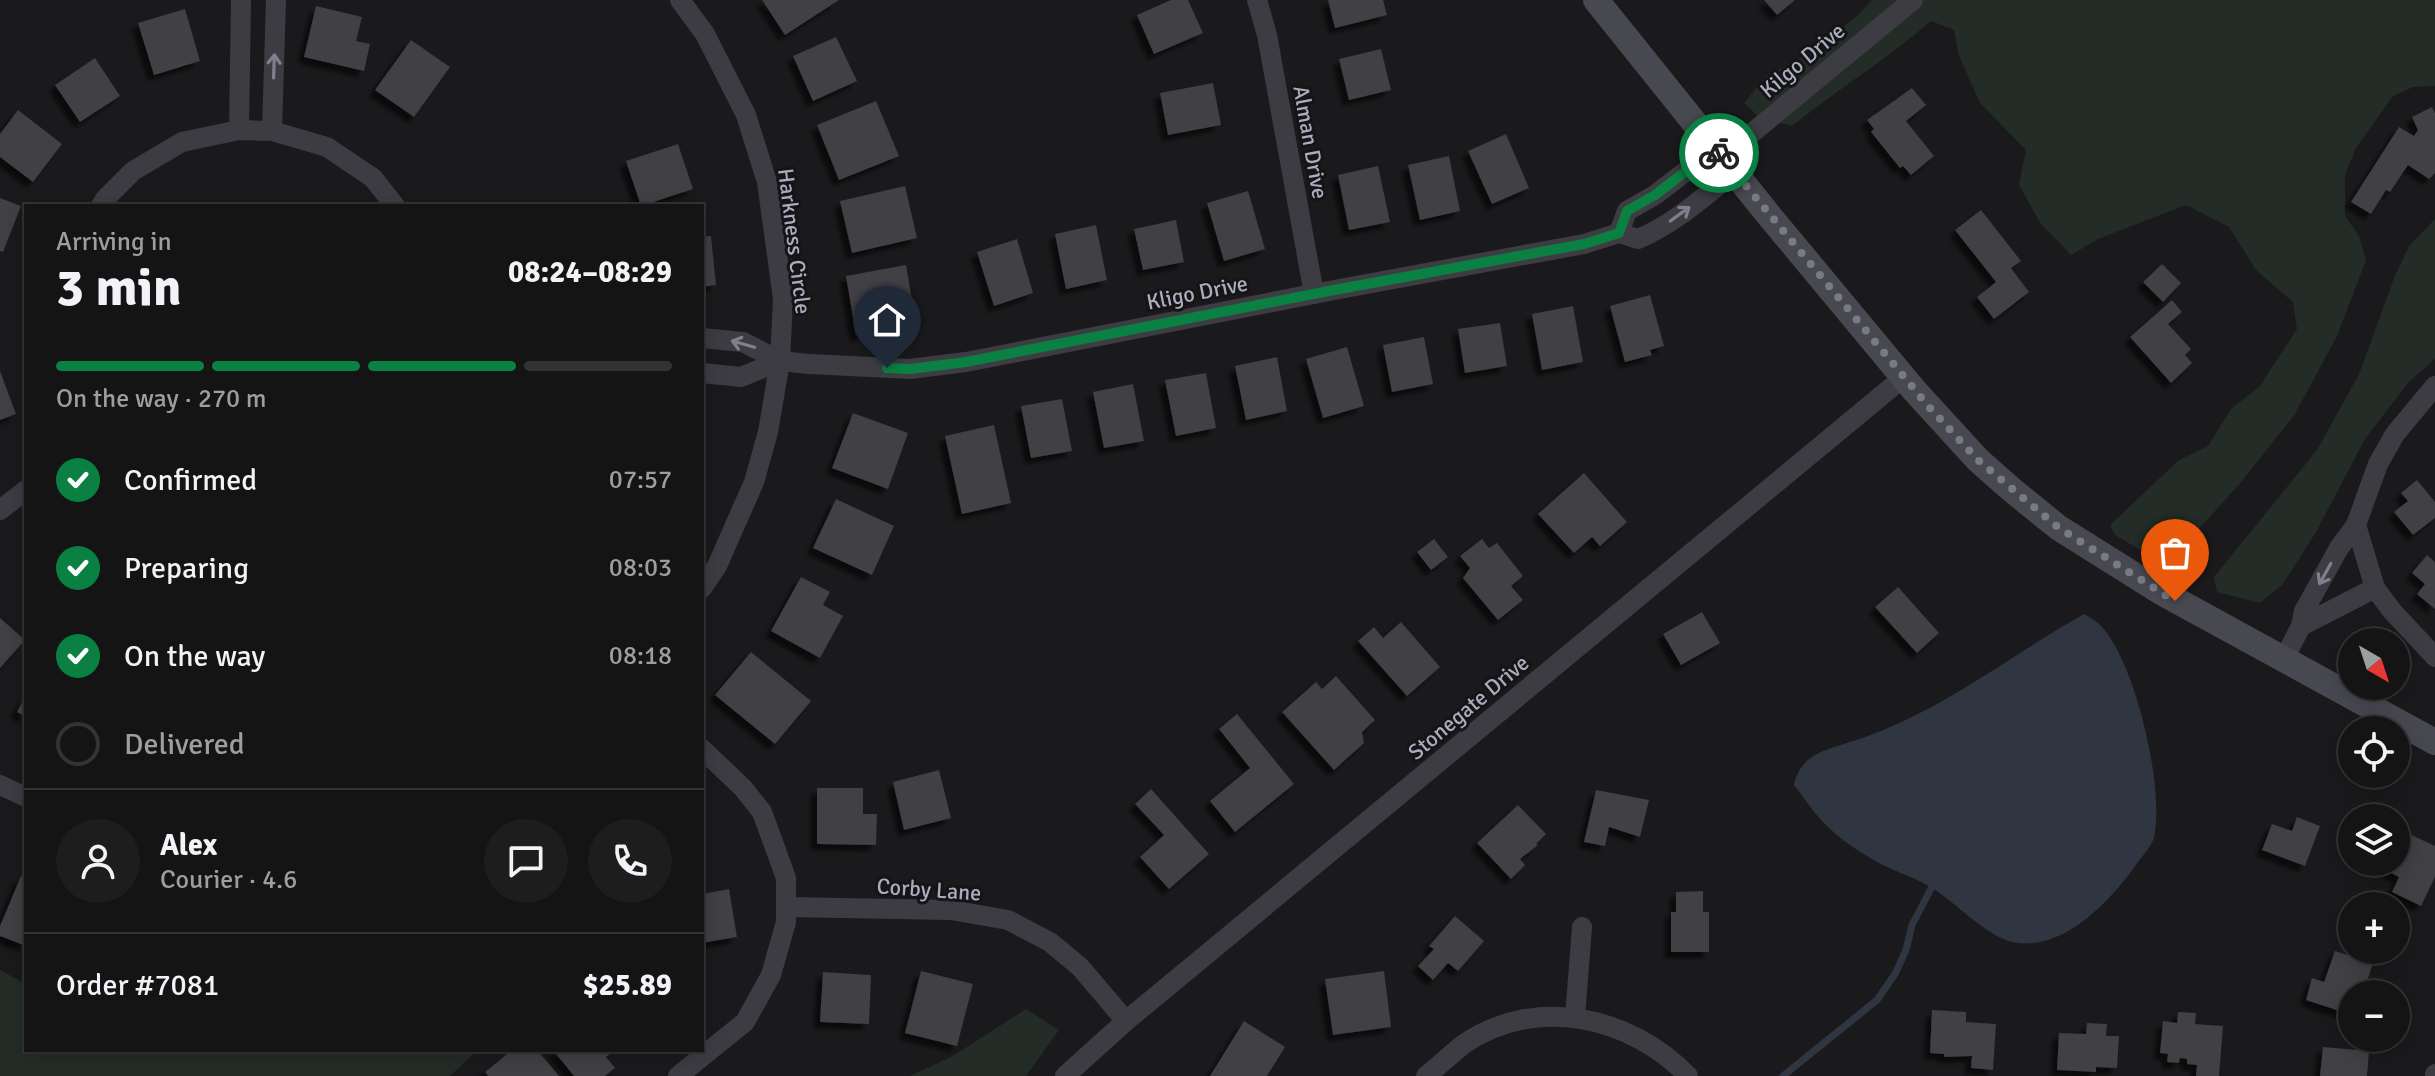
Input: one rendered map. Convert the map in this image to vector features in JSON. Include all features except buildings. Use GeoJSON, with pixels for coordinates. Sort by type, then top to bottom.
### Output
{"type":"FeatureCollection","features":[{"type":"Feature","properties":{"kind":"street"},"geometry":{"type":"LineString","coordinates":[[239,130],[241,0]]}},
{"type":"Feature","properties":{"kind":"street"},"geometry":{"type":"LineString","coordinates":[[272,131],[276,0]]}},
{"type":"Feature","properties":{"kind":"street","name":"Harkness Circle"},"geometry":{"type":"LineString","coordinates":[[680,0],[705,34],[746,115],[767,182],[783,299],[780,361],[768,432],[754,482],[717,566],[704,585]]}},
{"type":"Feature","properties":{"kind":"street","name":"Alman Drive"},"geometry":{"type":"LineString","coordinates":[[1257,0],[1267,35],[1314,294]]}},
{"type":"Feature","properties":{"kind":"street"},"geometry":{"type":"LineString","coordinates":[[1596,0],[1904,377],[1978,460],[2059,528],[2161,592],[2435,742]]}},
{"type":"Feature","properties":{"kind":"street","name":"Kilgo Drive"},"geometry":{"type":"LineString","coordinates":[[1724,159],[1913,0]]}},
{"type":"Feature","properties":{"kind":"street"},"geometry":{"type":"LineString","coordinates":[[102,204],[133,171],[182,142],[239,130],[272,131],[327,147],[373,178],[393,204]]}},
{"type":"Feature","properties":{"kind":"street"},"geometry":{"type":"LineString","coordinates":[[1619,233],[1627,211],[1724,159]]}},
{"type":"Feature","properties":{"kind":"street","name":"Kligo Drive"},"geometry":{"type":"LineString","coordinates":[[704,338],[743,342],[780,361],[910,369],[966,362],[1584,244],[1619,233],[1638,239],[1652,233],[1724,159]]}},
{"type":"Feature","properties":{"kind":"street","name":"Kligo Drive"},"geometry":{"type":"LineString","coordinates":[[704,373],[741,377],[780,361]]}},
{"type":"Feature","properties":{"kind":"street","name":"Stonegate Drive"},"geometry":{"type":"LineString","coordinates":[[1065,1076],[1126,1021],[1904,377]]}},
{"type":"Feature","properties":{"kind":"street"},"geometry":{"type":"LineString","coordinates":[[2284,659],[2301,626],[2304,611],[2339,548],[2356,525],[2378,464],[2395,434],[2435,386]]}},
{"type":"Feature","properties":{"kind":"street"},"geometry":{"type":"LineString","coordinates":[[0,510],[24,492]]}},
{"type":"Feature","properties":{"kind":"street"},"geometry":{"type":"LineString","coordinates":[[2356,525],[2375,588],[2435,657]]}},
{"type":"Feature","properties":{"kind":"street"},"geometry":{"type":"LineString","coordinates":[[2301,626],[2375,588]]}},
{"type":"Feature","properties":{"kind":"street"},"geometry":{"type":"LineString","coordinates":[[678,1076],[745,1022],[771,975],[786,922],[786,878],[762,812],[743,788],[704,751]]}},
{"type":"Feature","properties":{"kind":"street"},"geometry":{"type":"LineString","coordinates":[[0,785],[24,796]]}},
{"type":"Feature","properties":{"kind":"street","name":"Corby Lane"},"geometry":{"type":"LineString","coordinates":[[786,907],[951,910],[1008,920],[1050,942],[1080,967],[1126,1021]]}},
{"type":"Feature","properties":{"kind":"street"},"geometry":{"type":"LineString","coordinates":[[1575,1017],[1582,927]]}},
{"type":"Feature","properties":{"kind":"street"},"geometry":{"type":"LineString","coordinates":[[1426,1076],[1465,1044],[1493,1030],[1523,1020],[1575,1017],[1626,1031],[1676,1063],[1688,1076]]}},
{"type":"Feature","properties":{"kind":"shaded area"},"geometry":{"type":"Polygon","coordinates":[[[1872,0],[2435,0],[2435,86],[2413,87],[2393,96],[2356,148],[2345,175],[2345,216],[2359,236],[2366,260],[2337,336],[2295,414],[2242,481],[2182,548],[2163,564],[2115,535],[2110,525],[2179,460],[2208,446],[2231,409],[2260,386],[2297,329],[2293,302],[2256,270],[2229,227],[2186,205],[2098,239],[2071,255],[2041,224],[2019,185],[2026,150],[1980,103],[1959,56],[1954,30],[1931,21],[1792,126],[1759,117],[1744,103],[1766,76],[1809,54],[1872,0]]]}},
{"type":"Feature","properties":{"kind":"shaded area"},"geometry":{"type":"Polygon","coordinates":[[[2435,219],[2435,359],[2408,383],[2365,439],[2316,532],[2283,584],[2260,603],[2217,592],[2214,577],[2317,450],[2359,374],[2409,246],[2435,219]]]}},
{"type":"Feature","properties":{"kind":"shaded area"},"geometry":{"type":"Polygon","coordinates":[[[0,970],[24,983],[24,1052],[476,1052],[450,1076],[0,1076],[0,970]]]}},
{"type":"Feature","properties":{"kind":"shaded area"},"geometry":{"type":"Polygon","coordinates":[[[1026,1009],[1059,1030],[1026,1076],[910,1076],[953,1056],[1026,1009]]]}},
{"type":"Feature","properties":{"kind":"water"},"geometry":{"type":"Polygon","coordinates":[[[2084,614],[2099,624],[2112,641],[2135,694],[2151,757],[2156,815],[2151,844],[2128,876],[2102,905],[2071,930],[2036,943],[2018,943],[1996,935],[1932,888],[1875,861],[1842,839],[1819,817],[1794,785],[1801,767],[1813,756],[1910,718],[2084,614]]]}},
{"type":"Feature","properties":{"kind":"waterway"},"geometry":{"type":"LineString","coordinates":[[1783,1076],[1877,1000],[1895,974],[1906,950],[1912,925],[1935,881]]}},
{"type":"Feature","properties":{"kind":"way so far"},"geometry":{"type":"LineString","coordinates":[[1719,153],[1929,407],[1978,460],[2059,528],[2175,601]]}},
{"type":"Feature","properties":{"kind":"route"},"geometry":{"type":"LineString","coordinates":[[887,368],[910,369],[966,362],[1584,244],[1619,233],[1627,211],[1655,195],[1716,148],[1719,153]]}}]}
